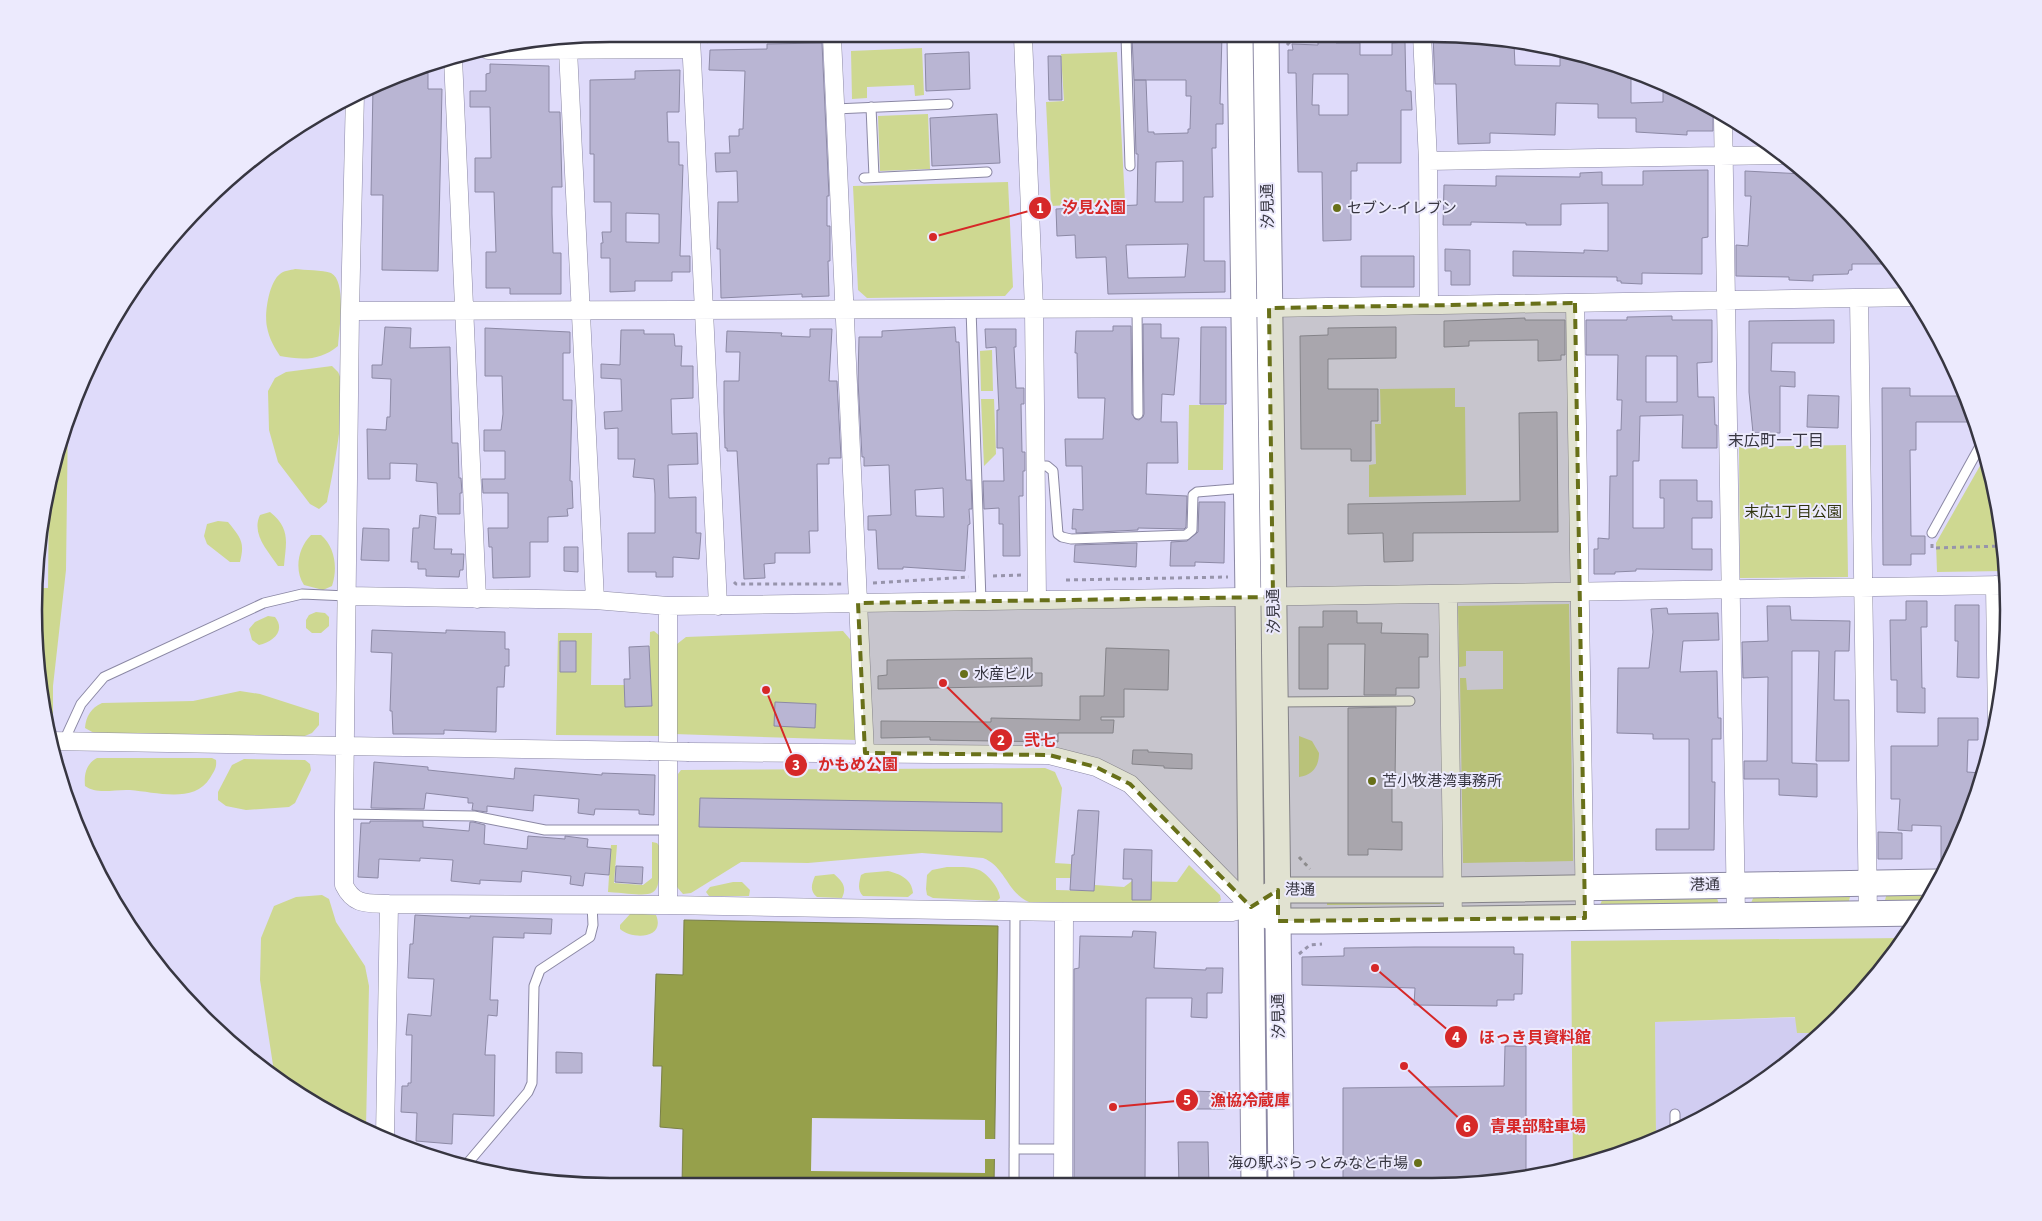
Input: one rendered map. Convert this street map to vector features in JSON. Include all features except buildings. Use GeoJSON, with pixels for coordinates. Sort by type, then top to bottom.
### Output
{"type":"FeatureCollection","features":[{"type":"Feature","properties":{"kind":"street"},"geometry":{"type":"LineString","coordinates":[[832,42],[865,753]]}},
{"type":"Feature","properties":{"kind":"street"},"geometry":{"type":"LineString","coordinates":[[1023,42],[1034,309],[1037,600]]}},
{"type":"Feature","properties":{"kind":"street","name":"汐見通"},"geometry":{"type":"LineString","coordinates":[[1240,42],[1243,308],[1259,487],[1274,597],[1262,702],[1251,908],[1254,1178]]}},
{"type":"Feature","properties":{"kind":"street","name":"汐見通"},"geometry":{"type":"LineString","coordinates":[[1266,42],[1269,308],[1259,487],[1248,597],[1262,702],[1278,890],[1280,1178]]}},
{"type":"Feature","properties":{"kind":"street"},"geometry":{"type":"LineString","coordinates":[[1422,42],[1428,161],[1429,306]]}},
{"type":"Feature","properties":{"kind":"street"},"geometry":{"type":"LineString","coordinates":[[518,50],[568,50],[691,44],[718,606]]}},
{"type":"Feature","properties":{"kind":"street"},"geometry":{"type":"LineString","coordinates":[[568,50],[595,600]]}},
{"type":"Feature","properties":{"kind":"street"},"geometry":{"type":"LineString","coordinates":[[453,65],[477,599]]}},
{"type":"Feature","properties":{"kind":"street"},"geometry":{"type":"LineString","coordinates":[[355,103],[350,311],[344,814],[344,885],[349,895],[359,902],[389,904],[668,905],[1064,912],[1232,912],[1251,908]]}},
{"type":"Feature","properties":{"kind":"street"},"geometry":{"type":"LineString","coordinates":[[1723,124],[1736,916]]}},
{"type":"Feature","properties":{"kind":"street"},"geometry":{"type":"LineString","coordinates":[[1428,161],[1770,155]]}},
{"type":"Feature","properties":{"kind":"street"},"geometry":{"type":"LineString","coordinates":[[350,311],[1269,308],[1905,297]]}},
{"type":"Feature","properties":{"kind":"street"},"geometry":{"type":"LineString","coordinates":[[1859,298],[1868,914]]}},
{"type":"Feature","properties":{"kind":"street"},"geometry":{"type":"LineString","coordinates":[[1575,303],[1585,918]]}},
{"type":"Feature","properties":{"kind":"street"},"geometry":{"type":"LineString","coordinates":[[347,596],[595,600],[668,606],[718,606],[1999,585]]}},
{"type":"Feature","properties":{"kind":"street"},"geometry":{"type":"LineString","coordinates":[[1448,594],[1453,920]]}},
{"type":"Feature","properties":{"kind":"street"},"geometry":{"type":"LineString","coordinates":[[1999,628],[2000,603]]}},
{"type":"Feature","properties":{"kind":"street"},"geometry":{"type":"LineString","coordinates":[[668,606],[668,905]]}},
{"type":"Feature","properties":{"kind":"street"},"geometry":{"type":"LineString","coordinates":[[58,741],[689,752],[1049,755],[1096,767],[1130,784],[1251,908]]}},
{"type":"Feature","properties":{"kind":"street","name":"港通"},"geometry":{"type":"LineString","coordinates":[[1251,908],[1278,890],[1453,890],[1930,882]]}},
{"type":"Feature","properties":{"kind":"street"},"geometry":{"type":"LineString","coordinates":[[385,1132],[389,904]]}},
{"type":"Feature","properties":{"kind":"street","name":"港通"},"geometry":{"type":"LineString","coordinates":[[1251,908],[1278,921],[1911,914]]}},
{"type":"Feature","properties":{"kind":"street"},"geometry":{"type":"LineString","coordinates":[[1063,1178],[1064,912]]}},
{"type":"Feature","properties":{"kind":"lane"},"geometry":{"type":"LineString","coordinates":[[1126,42],[1130,166]]}},
{"type":"Feature","properties":{"kind":"lane"},"geometry":{"type":"LineString","coordinates":[[835,109],[948,104]]}},
{"type":"Feature","properties":{"kind":"lane"},"geometry":{"type":"LineString","coordinates":[[871,107],[874,177]]}},
{"type":"Feature","properties":{"kind":"lane"},"geometry":{"type":"LineString","coordinates":[[864,178],[987,172]]}},
{"type":"Feature","properties":{"kind":"lane"},"geometry":{"type":"LineString","coordinates":[[1137,308],[1138,414]]}},
{"type":"Feature","properties":{"kind":"lane"},"geometry":{"type":"LineString","coordinates":[[971,309],[981,601]]}},
{"type":"Feature","properties":{"kind":"lane"},"geometry":{"type":"LineString","coordinates":[[1932,533],[1976,451]]}},
{"type":"Feature","properties":{"kind":"lane"},"geometry":{"type":"LineString","coordinates":[[1036,466],[1047,466],[1052,471],[1058,534],[1071,539],[1186,535],[1192,530],[1193,495],[1197,492],[1259,487]]}},
{"type":"Feature","properties":{"kind":"lane"},"geometry":{"type":"LineString","coordinates":[[58,740],[81,704],[104,677],[264,603],[302,594],[347,596]]}},
{"type":"Feature","properties":{"kind":"lane"},"geometry":{"type":"LineString","coordinates":[[1262,702],[1410,701]]}},
{"type":"Feature","properties":{"kind":"lane"},"geometry":{"type":"LineString","coordinates":[[344,814],[474,816],[545,830],[668,830]]}},
{"type":"Feature","properties":{"kind":"lane"},"geometry":{"type":"LineString","coordinates":[[470,1161],[528,1092],[532,1083],[534,986],[540,970],[590,937],[593,925],[592,905]]}},
{"type":"Feature","properties":{"kind":"lane"},"geometry":{"type":"LineString","coordinates":[[1014,1178],[1015,911]]}},
{"type":"Feature","properties":{"kind":"lane"},"geometry":{"type":"LineString","coordinates":[[1675,1114],[1675,1124]]}},
{"type":"Feature","properties":{"kind":"lane"},"geometry":{"type":"LineString","coordinates":[[1014,1149],[1063,1149]]}},
{"type":"Feature","properties":{"kind":"path"},"geometry":{"type":"LineString","coordinates":[[1932,533],[1932,548],[1996,546]]}},
{"type":"Feature","properties":{"kind":"path"},"geometry":{"type":"LineString","coordinates":[[1296,961],[1298,955],[1310,945],[1323,944]]}},
{"type":"Feature","properties":{"kind":"highlighted area"},"geometry":{"type":"Polygon","coordinates":[[[1575,303],[1585,918],[1278,921],[1278,890],[1251,907],[1130,784],[1096,767],[1049,755],[865,753],[858,603],[1273,597],[1269,308],[1575,303]]]}},
{"type":"Feature","properties":{"kind":"shaded area"},"geometry":{"type":"Polygon","coordinates":[[[684,920],[998,926],[994,1178],[682,1178],[683,1129],[660,1127],[662,1066],[653,1066],[656,974],[683,975],[684,920]]]}},
{"type":"Feature","properties":{"kind":"shaded area"},"geometry":{"type":"Polygon","coordinates":[[[1829,1016],[1806,1038],[1747,1083],[1683,1120],[1656,1132],[1655,1022],[1829,1016]]]}},
{"type":"Feature","properties":{"kind":"green space"},"geometry":{"type":"Polygon","coordinates":[[[922,48],[924,95],[915,96],[914,85],[867,87],[867,98],[852,99],[851,51],[922,48]]]}},
{"type":"Feature","properties":{"kind":"green space"},"geometry":{"type":"Polygon","coordinates":[[[1117,52],[1125,202],[1051,206],[1046,102],[1064,101],[1061,54],[1117,52]]]}},
{"type":"Feature","properties":{"kind":"green space"},"geometry":{"type":"Polygon","coordinates":[[[928,114],[930,169],[880,171],[878,116],[928,114]]]}},
{"type":"Feature","properties":{"kind":"green space"},"geometry":{"type":"Polygon","coordinates":[[[1008,182],[1013,287],[1005,296],[867,298],[858,290],[853,186],[1008,182]]]}},
{"type":"Feature","properties":{"kind":"green space"},"geometry":{"type":"Polygon","coordinates":[[[295,269],[331,273],[336,278],[339,286],[341,306],[338,346],[318,357],[303,359],[280,356],[268,331],[266,321],[267,307],[273,284],[281,273],[295,269]]]}},
{"type":"Feature","properties":{"kind":"green space"},"geometry":{"type":"Polygon","coordinates":[[[992,350],[993,391],[981,391],[980,351],[992,350]]]}},
{"type":"Feature","properties":{"kind":"green space"},"geometry":{"type":"Polygon","coordinates":[[[332,366],[338,372],[341,382],[341,415],[327,502],[319,509],[310,504],[278,462],[269,430],[268,391],[275,378],[286,372],[332,366]]]}},
{"type":"Feature","properties":{"kind":"green space"},"geometry":{"type":"Polygon","coordinates":[[[1455,388],[1455,407],[1465,407],[1466,495],[1369,497],[1369,465],[1376,464],[1375,424],[1381,424],[1380,389],[1455,388]]]}},
{"type":"Feature","properties":{"kind":"green space"},"geometry":{"type":"Polygon","coordinates":[[[981,399],[994,399],[996,454],[984,466],[981,399]]]}},
{"type":"Feature","properties":{"kind":"green space"},"geometry":{"type":"Polygon","coordinates":[[[1189,405],[1224,405],[1223,470],[1188,470],[1189,405]]]}},
{"type":"Feature","properties":{"kind":"green space"},"geometry":{"type":"Polygon","coordinates":[[[68,445],[66,570],[53,686],[52,717],[47,685],[42,610],[43,588],[48,588],[49,526],[53,500],[68,445]]]}},
{"type":"Feature","properties":{"kind":"green space","name":"末広1丁目公園"},"geometry":{"type":"Polygon","coordinates":[[[1846,445],[1848,577],[1740,578],[1739,447],[1846,445]]]}},
{"type":"Feature","properties":{"kind":"green space"},"geometry":{"type":"Polygon","coordinates":[[[1980,465],[1995,536],[1998,571],[1937,572],[1936,543],[1980,465]]]}},
{"type":"Feature","properties":{"kind":"green space"},"geometry":{"type":"Polygon","coordinates":[[[270,512],[281,524],[286,536],[284,566],[278,566],[259,536],[258,522],[260,515],[270,512]]]}},
{"type":"Feature","properties":{"kind":"green space"},"geometry":{"type":"Polygon","coordinates":[[[218,521],[228,522],[239,536],[242,545],[240,562],[230,562],[207,544],[204,536],[207,524],[218,521]]]}},
{"type":"Feature","properties":{"kind":"green space"},"geometry":{"type":"Polygon","coordinates":[[[311,535],[321,535],[326,540],[334,558],[335,572],[332,586],[323,590],[304,585],[299,573],[300,553],[311,535]]]}},
{"type":"Feature","properties":{"kind":"green space"},"geometry":{"type":"Polygon","coordinates":[[[1569,604],[1573,861],[1463,863],[1460,678],[1466,678],[1467,690],[1503,689],[1503,651],[1466,651],[1466,666],[1459,667],[1458,606],[1569,604]]]}},
{"type":"Feature","properties":{"kind":"green space"},"geometry":{"type":"Polygon","coordinates":[[[316,612],[325,613],[329,617],[329,626],[321,633],[312,633],[306,628],[306,620],[309,615],[316,612]]]}},
{"type":"Feature","properties":{"kind":"green space"},"geometry":{"type":"Polygon","coordinates":[[[268,616],[275,617],[278,622],[278,631],[273,639],[259,645],[252,640],[249,629],[255,622],[268,616]]]}},
{"type":"Feature","properties":{"kind":"green space"},"geometry":{"type":"Polygon","coordinates":[[[654,631],[660,636],[660,736],[556,735],[558,633],[592,633],[591,685],[649,685],[650,632],[654,631]]]}},
{"type":"Feature","properties":{"kind":"green space"},"geometry":{"type":"Polygon","coordinates":[[[843,631],[855,645],[856,740],[674,734],[677,644],[686,637],[843,631]]]}},
{"type":"Feature","properties":{"kind":"green space"},"geometry":{"type":"Polygon","coordinates":[[[240,691],[260,694],[319,713],[319,725],[312,733],[300,738],[94,733],[85,728],[90,713],[102,703],[193,701],[240,691]]]}},
{"type":"Feature","properties":{"kind":"green space"},"geometry":{"type":"Polygon","coordinates":[[[1259,720],[1266,720],[1267,838],[1261,838],[1259,720]]]}},
{"type":"Feature","properties":{"kind":"green space"},"geometry":{"type":"Polygon","coordinates":[[[1299,736],[1312,741],[1319,753],[1318,762],[1314,769],[1308,774],[1299,777],[1299,736]]]}},
{"type":"Feature","properties":{"kind":"green space"},"geometry":{"type":"Polygon","coordinates":[[[97,758],[212,758],[216,760],[216,767],[203,786],[185,794],[163,794],[130,790],[101,791],[85,786],[85,773],[88,766],[97,758]]]}},
{"type":"Feature","properties":{"kind":"green space"},"geometry":{"type":"Polygon","coordinates":[[[244,759],[305,760],[310,764],[311,770],[295,803],[289,807],[246,810],[226,806],[218,800],[218,792],[232,765],[244,759]]]}},
{"type":"Feature","properties":{"kind":"green space"},"geometry":{"type":"Polygon","coordinates":[[[1045,768],[1055,772],[1062,788],[1055,863],[1071,864],[1071,878],[1056,878],[1056,890],[1094,891],[1095,885],[1124,887],[1132,881],[1177,882],[1189,865],[1220,895],[1221,900],[1216,904],[1029,902],[1016,893],[997,867],[983,858],[922,853],[808,863],[741,862],[691,893],[683,894],[677,887],[678,774],[681,770],[1045,768]]]}},
{"type":"Feature","properties":{"kind":"green space"},"geometry":{"type":"Polygon","coordinates":[[[652,842],[657,843],[660,847],[659,878],[654,892],[639,894],[608,892],[611,845],[617,845],[614,883],[643,885],[652,878],[652,842]]]}},
{"type":"Feature","properties":{"kind":"green space"},"geometry":{"type":"Polygon","coordinates":[[[947,867],[979,870],[990,878],[996,886],[1000,898],[997,901],[933,898],[927,895],[927,875],[932,870],[947,867]]]}},
{"type":"Feature","properties":{"kind":"green space"},"geometry":{"type":"Polygon","coordinates":[[[888,871],[908,881],[913,893],[908,897],[863,896],[861,894],[859,884],[861,875],[888,871]]]}},
{"type":"Feature","properties":{"kind":"green space"},"geometry":{"type":"Polygon","coordinates":[[[834,874],[843,885],[842,898],[817,897],[814,895],[812,884],[815,876],[834,874]]]}},
{"type":"Feature","properties":{"kind":"green space"},"geometry":{"type":"Polygon","coordinates":[[[742,882],[750,890],[749,896],[709,896],[706,892],[710,887],[742,882]]]}},
{"type":"Feature","properties":{"kind":"green space"},"geometry":{"type":"Polygon","coordinates":[[[1924,892],[1917,904],[1887,903],[1885,900],[1887,893],[1924,892]]]}},
{"type":"Feature","properties":{"kind":"green space"},"geometry":{"type":"Polygon","coordinates":[[[1847,894],[1850,897],[1848,904],[1754,906],[1751,903],[1754,896],[1847,894]]]}},
{"type":"Feature","properties":{"kind":"green space"},"geometry":{"type":"Polygon","coordinates":[[[322,895],[329,899],[336,922],[365,966],[369,986],[366,1123],[326,1102],[273,1067],[260,980],[261,938],[274,906],[296,897],[322,895]]]}},
{"type":"Feature","properties":{"kind":"green space"},"geometry":{"type":"Polygon","coordinates":[[[1603,898],[1717,898],[1719,905],[1600,905],[1603,898]]]}},
{"type":"Feature","properties":{"kind":"green space"},"geometry":{"type":"Polygon","coordinates":[[[1440,899],[1440,904],[1327,905],[1327,900],[1440,899]]]}},
{"type":"Feature","properties":{"kind":"green space"},"geometry":{"type":"Polygon","coordinates":[[[631,913],[656,915],[658,923],[656,929],[652,933],[639,936],[625,933],[620,929],[620,925],[631,913]]]}},
{"type":"Feature","properties":{"kind":"green space"},"geometry":{"type":"Polygon","coordinates":[[[1895,938],[1859,985],[1811,1033],[1797,1033],[1795,1017],[1655,1022],[1656,1132],[1614,1148],[1573,1160],[1571,941],[1895,938]]]}},
{"type":"Feature","properties":{"kind":"green space"},"geometry":{"type":"Polygon","coordinates":[[[1262,974],[1269,974],[1271,1178],[1264,1178],[1262,974]]]}},
{"type":"Feature","properties":{"kind":"pier"},"geometry":{"type":"Polygon","coordinates":[[[812,1118],[985,1120],[985,1139],[997,1139],[997,1159],[985,1159],[985,1173],[811,1171],[812,1118]]]}},
{"type":"Feature","properties":{"kind":"place","name":"セブン-イレブン"},"geometry":{"type":"Point","coordinates":[1337,208]}},
{"type":"Feature","properties":{"kind":"place","name":"汐見公園"},"geometry":{"type":"Point","coordinates":[933,237]}},
{"type":"Feature","properties":{"kind":"place","name":"水産ビル"},"geometry":{"type":"Point","coordinates":[964,674]}},
{"type":"Feature","properties":{"kind":"place","name":"弐七"},"geometry":{"type":"Point","coordinates":[943,683]}},
{"type":"Feature","properties":{"kind":"place","name":"かもめ公園"},"geometry":{"type":"Point","coordinates":[766,690]}},
{"type":"Feature","properties":{"kind":"place","name":"苫小牧港湾事務所"},"geometry":{"type":"Point","coordinates":[1372,781]}},
{"type":"Feature","properties":{"kind":"place","name":"ほっき貝資料館"},"geometry":{"type":"Point","coordinates":[1375,968]}},
{"type":"Feature","properties":{"kind":"place","name":"青果部駐車場"},"geometry":{"type":"Point","coordinates":[1404,1066]}},
{"type":"Feature","properties":{"kind":"place","name":"漁協冷蔵庫"},"geometry":{"type":"Point","coordinates":[1113,1107]}},
{"type":"Feature","properties":{"kind":"place","name":"海の駅ぷらっとみなと市場"},"geometry":{"type":"Point","coordinates":[1418,1163]}},
{"type":"Feature","properties":{"kind":"district","name":"末広町一丁目"},"geometry":{"type":"Point","coordinates":[1776,441]}}]}
